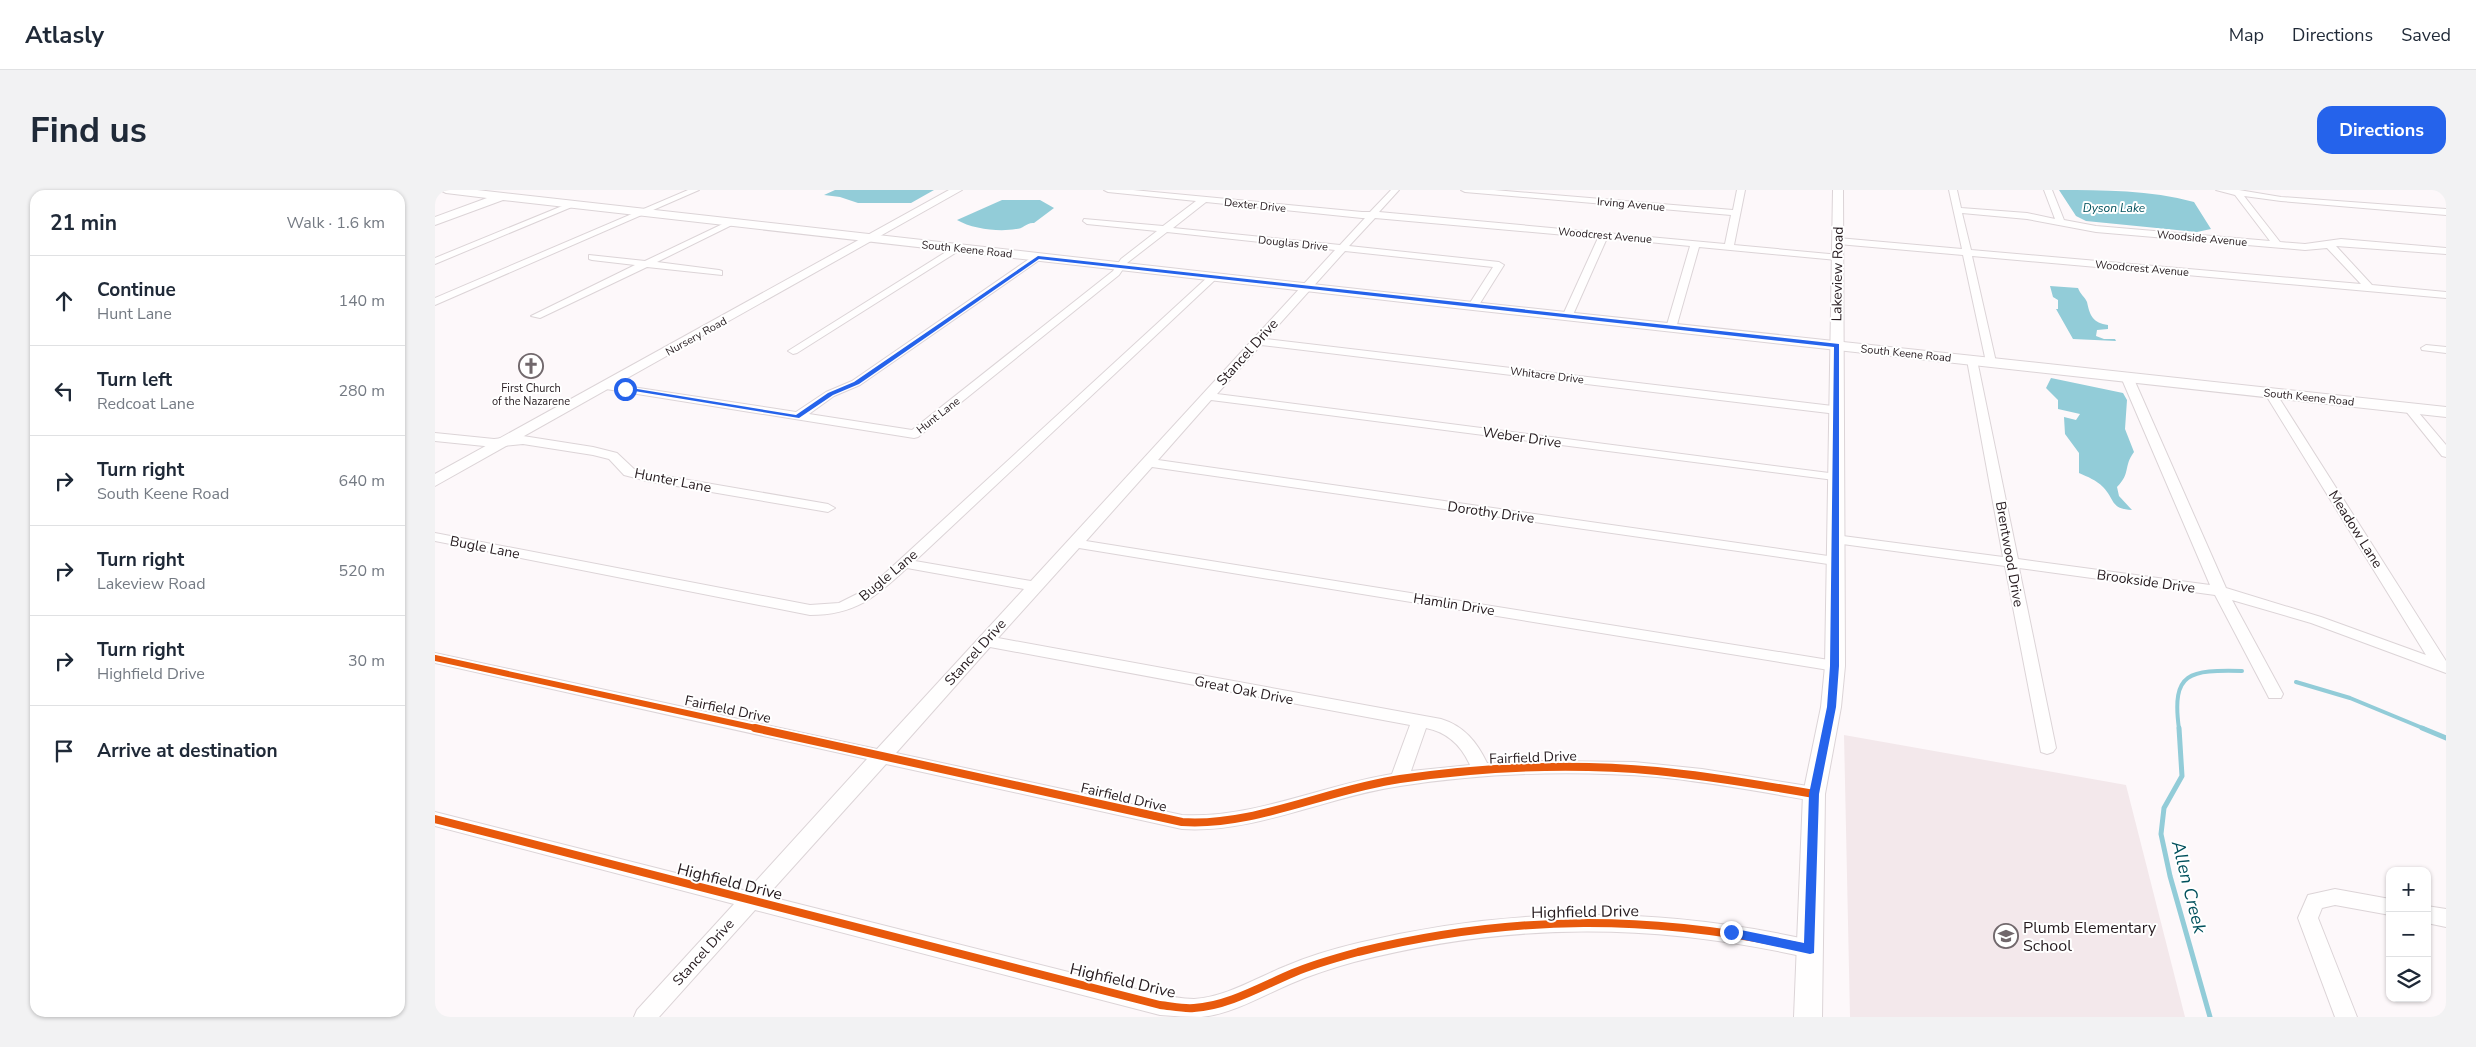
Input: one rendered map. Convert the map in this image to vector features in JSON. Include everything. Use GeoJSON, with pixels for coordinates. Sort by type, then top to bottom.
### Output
{"type":"FeatureCollection","features":[{"type":"Feature","properties":{"kind":"main road","name":"South Keene Road"},"geometry":{"type":"LineString","coordinates":[[446,190],[1306,288],[2446,412]]}},
{"type":"Feature","properties":{"kind":"main road"},"geometry":{"type":"LineString","coordinates":[[435,221],[518,190]]}},
{"type":"Feature","properties":{"kind":"street"},"geometry":{"type":"LineString","coordinates":[[435,302],[695,190]]}},
{"type":"Feature","properties":{"kind":"street","name":"Nursery Road"},"geometry":{"type":"LineString","coordinates":[[435,481],[957,190]]}},
{"type":"Feature","properties":{"kind":"street","name":"Dexter Drive"},"geometry":{"type":"LineString","coordinates":[[1108,190],[1372,215]]}},
{"type":"Feature","properties":{"kind":"street","name":"Stancel Drive"},"geometry":{"type":"LineString","coordinates":[[645,1017],[749,900],[1395,190]]}},
{"type":"Feature","properties":{"kind":"street","name":"Irving Avenue"},"geometry":{"type":"LineString","coordinates":[[1465,190],[1736,214]]}},
{"type":"Feature","properties":{"kind":"street"},"geometry":{"type":"LineString","coordinates":[[1729,247],[1741,190]]}},
{"type":"Feature","properties":{"kind":"street","name":"Lakeview Road"},"geometry":{"type":"LineString","coordinates":[[1808,1017],[1814,794],[1831,707],[1835,666],[1838,190]]}},
{"type":"Feature","properties":{"kind":"street"},"geometry":{"type":"LineString","coordinates":[[1953,190],[1991,362]]}},
{"type":"Feature","properties":{"kind":"street"},"geometry":{"type":"LineString","coordinates":[[2048,190],[2061,223]]}},
{"type":"Feature","properties":{"kind":"street"},"geometry":{"type":"LineString","coordinates":[[2220,190],[2281,199],[2446,212]]}},
{"type":"Feature","properties":{"kind":"street"},"geometry":{"type":"LineString","coordinates":[[2236,192],[2278,245]]}},
{"type":"Feature","properties":{"kind":"street","name":"Hunt Lane"},"geometry":{"type":"LineString","coordinates":[[606,386],[914,434],[1116,273],[1124,261],[1203,200]]}},
{"type":"Feature","properties":{"kind":"street"},"geometry":{"type":"LineString","coordinates":[[435,261],[575,204]]}},
{"type":"Feature","properties":{"kind":"street","name":"Woodside Avenue"},"geometry":{"type":"LineString","coordinates":[[1957,210],[2027,216],[2096,230],[2278,245],[2316,247],[2341,242],[2446,251]]}},
{"type":"Feature","properties":{"kind":"street","name":"Woodcrest Avenue"},"geometry":{"type":"LineString","coordinates":[[1372,215],[1837,257]]}},
{"type":"Feature","properties":{"kind":"street","name":"Douglas Drive"},"geometry":{"type":"LineString","coordinates":[[1087,221],[1499,264],[1473,306]]}},
{"type":"Feature","properties":{"kind":"street"},"geometry":{"type":"LineString","coordinates":[[536,316],[734,222]]}},
{"type":"Feature","properties":{"kind":"street"},"geometry":{"type":"LineString","coordinates":[[1567,316],[1604,235]]}},
{"type":"Feature","properties":{"kind":"street","name":"Woodcrest Avenue"},"geometry":{"type":"LineString","coordinates":[[1838,241],[2446,295]]}},
{"type":"Feature","properties":{"kind":"street"},"geometry":{"type":"LineString","coordinates":[[1671,328],[1695,244]]}},
{"type":"Feature","properties":{"kind":"street"},"geometry":{"type":"LineString","coordinates":[[2329,244],[2369,288]]}},
{"type":"Feature","properties":{"kind":"street"},"geometry":{"type":"LineString","coordinates":[[793,350],[957,248]]}},
{"type":"Feature","properties":{"kind":"street"},"geometry":{"type":"LineString","coordinates":[[592,257],[719,273]]}},
{"type":"Feature","properties":{"kind":"street"},"geometry":{"type":"LineString","coordinates":[[797,417],[830,394],[856,383],[1038,258]]}},
{"type":"Feature","properties":{"kind":"street","name":"Bugle Lane"},"geometry":{"type":"LineString","coordinates":[[435,537],[810,610],[827,610],[860,601],[904,563],[1213,277]]}},
{"type":"Feature","properties":{"kind":"street","name":"Whitacre Drive"},"geometry":{"type":"LineString","coordinates":[[1258,341],[1837,410]]}},
{"type":"Feature","properties":{"kind":"street"},"geometry":{"type":"LineString","coordinates":[[2426,348],[2446,350]]}},
{"type":"Feature","properties":{"kind":"street","name":"Brentwood Drive"},"geometry":{"type":"LineString","coordinates":[[1972,360],[2047,748]]}},
{"type":"Feature","properties":{"kind":"street"},"geometry":{"type":"LineString","coordinates":[[2127,377],[2220,591],[2275,694]]}},
{"type":"Feature","properties":{"kind":"street","name":"Meadow Lane"},"geometry":{"type":"LineString","coordinates":[[2270,392],[2444,667]]}},
{"type":"Feature","properties":{"kind":"street","name":"Weber Drive"},"geometry":{"type":"LineString","coordinates":[[1208,396],[1837,478]]}},
{"type":"Feature","properties":{"kind":"street"},"geometry":{"type":"LineString","coordinates":[[2409,408],[2446,453]]}},
{"type":"Feature","properties":{"kind":"street","name":"Hunter Lane"},"geometry":{"type":"LineString","coordinates":[[435,437],[494,443],[523,440],[613,456],[629,472],[647,477],[828,508]]}},
{"type":"Feature","properties":{"kind":"street","name":"Dorothy Drive"},"geometry":{"type":"LineString","coordinates":[[1147,462],[1835,561]]}},
{"type":"Feature","properties":{"kind":"street","name":"Brookside Drive"},"geometry":{"type":"LineString","coordinates":[[1835,539],[2220,591],[2316,620],[2444,667]]}},
{"type":"Feature","properties":{"kind":"street","name":"Hamlin Drive"},"geometry":{"type":"LineString","coordinates":[[1074,542],[1835,666]]}},
{"type":"Feature","properties":{"kind":"street"},"geometry":{"type":"LineString","coordinates":[[904,563],[1035,586]]}},
{"type":"Feature","properties":{"kind":"street","name":"Great Oak Drive"},"geometry":{"type":"LineString","coordinates":[[985,642],[1419,723],[1441,725],[1461,735],[1471,748],[1481,771]]}},
{"type":"Feature","properties":{"kind":"street","name":"Fairfield Drive"},"geometry":{"type":"LineString","coordinates":[[435,658],[1182,822],[1206,825],[1329,794],[1399,779],[1481,771],[1553,767],[1635,769],[1726,779],[1814,794]]}},
{"type":"Feature","properties":{"kind":"street"},"geometry":{"type":"LineString","coordinates":[[1399,779],[1419,723]]}},
{"type":"Feature","properties":{"kind":"street","name":"Highfield Drive"},"geometry":{"type":"LineString","coordinates":[[435,819],[1160,1005],[1196,1008],[1227,1000],[1307,967],[1385,945],[1456,932],[1531,924],[1613,922],[1681,926],[1731,932],[1810,949]]}},
{"type":"Feature","properties":{"kind":"street"},"geometry":{"type":"LineString","coordinates":[[2346,1017],[2308,918],[2315,901],[2335,897],[2386,906]]}},
{"type":"Feature","properties":{"kind":"street"},"geometry":{"type":"LineString","coordinates":[[2431,915],[2446,918]]}},
{"type":"Feature","properties":{"kind":"shaded area","name":"Plumb Elementary School"},"geometry":{"type":"Polygon","coordinates":[[[1844,735],[2126,785],[2185,1017],[1850,1017],[1844,735]]]}},
{"type":"Feature","properties":{"kind":"water"},"geometry":{"type":"Polygon","coordinates":[[[835,190],[934,190],[911,203],[858,203],[840,197],[824,195],[835,190]]]}},
{"type":"Feature","properties":{"kind":"water","name":"Dyson Lake"},"geometry":{"type":"Polygon","coordinates":[[[2059,190],[2144,193],[2194,202],[2211,229],[2197,232],[2086,221],[2076,216],[2059,190]]]}},
{"type":"Feature","properties":{"kind":"water"},"geometry":{"type":"Polygon","coordinates":[[[1002,200],[1040,200],[1054,208],[1034,223],[1018,229],[986,229],[970,226],[957,220],[1002,200]]]}},
{"type":"Feature","properties":{"kind":"water"},"geometry":{"type":"Polygon","coordinates":[[[2050,286],[2078,288],[2086,300],[2093,318],[2099,323],[2108,325],[2108,329],[2097,330],[2096,336],[2104,339],[2115,339],[2116,341],[2073,339],[2056,309],[2058,309],[2058,300],[2053,297],[2050,286]]]}},
{"type":"Feature","properties":{"kind":"water"},"geometry":{"type":"Polygon","coordinates":[[[2051,378],[2123,393],[2127,400],[2125,429],[2134,452],[2126,474],[2117,487],[2119,496],[2132,510],[2120,508],[2100,485],[2079,473],[2079,453],[2065,434],[2064,417],[2076,420],[2080,414],[2058,409],[2058,400],[2046,388],[2051,378]]]}},
{"type":"Feature","properties":{"kind":"waterway","name":"Allen Creek"},"geometry":{"type":"LineString","coordinates":[[2179,729],[2178,695],[2182,685],[2188,678],[2209,671],[2242,671]]}},
{"type":"Feature","properties":{"kind":"waterway","name":"Allen Creek"},"geometry":{"type":"LineString","coordinates":[[2296,682],[2350,698],[2425,729]]}},
{"type":"Feature","properties":{"kind":"waterway","name":"Allen Creek"},"geometry":{"type":"LineString","coordinates":[[2179,728],[2182,776],[2164,808],[2161,834],[2170,876],[2210,1017]]}},
{"type":"Feature","properties":{"kind":"waterway","name":"Allen Creek"},"geometry":{"type":"LineString","coordinates":[[2422,728],[2446,738]]}},
{"type":"Feature","properties":{"kind":"cycle path"},"geometry":{"type":"LineString","coordinates":[[435,658],[1182,822],[1208,823],[1232,819],[1370,784],[1400,779],[1458,772],[1517,768],[1605,768],[1680,773],[1814,794]]}},
{"type":"Feature","properties":{"kind":"cycle path"},"geometry":{"type":"LineString","coordinates":[[435,819],[1160,1005],[1184,1008],[1198,1008],[1226,1001],[1307,967],[1355,953],[1425,937],[1512,925],[1555,922],[1599,922],[1685,927],[1738,934],[1810,949]]}},
{"type":"Feature","properties":{"kind":"place","name":"First Church of the Nazarene"},"geometry":{"type":"Point","coordinates":[531,366]}},
{"type":"Feature","properties":{"kind":"place","name":"Plumb Elementary School"},"geometry":{"type":"Point","coordinates":[2006,936]}},
{"type":"Feature","properties":{"kind":"route"},"geometry":{"type":"LineString","coordinates":[[625,389],[797,417],[830,394],[856,383],[1038,258],[1837,345],[1835,666],[1831,707],[1814,794],[1810,949],[1731,932]]}}]}
